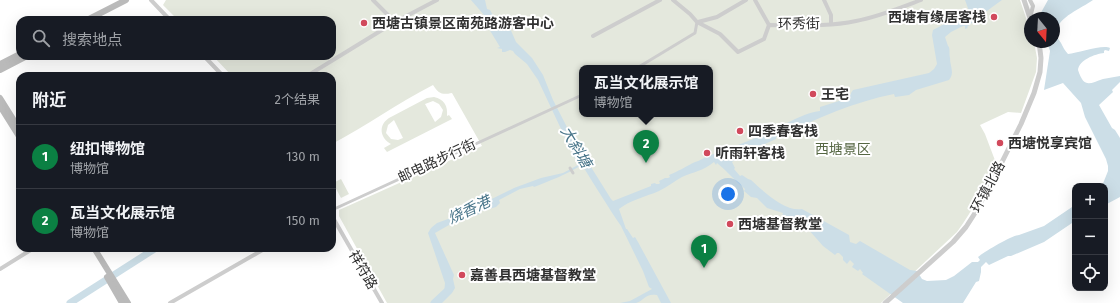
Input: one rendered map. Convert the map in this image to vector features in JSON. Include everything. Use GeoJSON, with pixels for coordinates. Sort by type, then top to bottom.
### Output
{"type":"FeatureCollection","features":[{"type":"Feature","properties":{"kind":"main road"},"geometry":{"type":"LineString","coordinates":[[95,16],[126,0]]}},
{"type":"Feature","properties":{"kind":"main road"},"geometry":{"type":"LineString","coordinates":[[102,16],[132,0]]}},
{"type":"Feature","properties":{"kind":"main road"},"geometry":{"type":"LineString","coordinates":[[0,64],[16,56]]}},
{"type":"Feature","properties":{"kind":"main road"},"geometry":{"type":"LineString","coordinates":[[0,70],[19,60]]}},
{"type":"Feature","properties":{"kind":"main road"},"geometry":{"type":"LineString","coordinates":[[1,103],[16,124]]}},
{"type":"Feature","properties":{"kind":"main road"},"geometry":{"type":"LineString","coordinates":[[1,103],[16,131]]}},
{"type":"Feature","properties":{"kind":"main road"},"geometry":{"type":"LineString","coordinates":[[92,252],[102,265]]}},
{"type":"Feature","properties":{"kind":"main road"},"geometry":{"type":"LineString","coordinates":[[96,252],[117,290],[128,303]]}},
{"type":"Feature","properties":{"kind":"main road"},"geometry":{"type":"LineString","coordinates":[[117,290],[122,303]]}},
{"type":"Feature","properties":{"kind":"street"},"geometry":{"type":"LineString","coordinates":[[151,0],[166,16]]}},
{"type":"Feature","properties":{"kind":"street"},"geometry":{"type":"LineString","coordinates":[[373,0],[394,22]]}},
{"type":"Feature","properties":{"kind":"street"},"geometry":{"type":"LineString","coordinates":[[336,58],[394,22],[437,0]]}},
{"type":"Feature","properties":{"kind":"street"},"geometry":{"type":"LineString","coordinates":[[593,36],[660,0]]}},
{"type":"Feature","properties":{"kind":"street"},"geometry":{"type":"LineString","coordinates":[[673,0],[697,22]]}},
{"type":"Feature","properties":{"kind":"street"},"geometry":{"type":"LineString","coordinates":[[697,22],[717,17],[746,0]]}},
{"type":"Feature","properties":{"kind":"street"},"geometry":{"type":"LineString","coordinates":[[755,0],[769,25]]}},
{"type":"Feature","properties":{"kind":"street"},"geometry":{"type":"LineString","coordinates":[[824,0],[831,15],[831,24]]}},
{"type":"Feature","properties":{"kind":"street","name":"环秀街"},"geometry":{"type":"LineString","coordinates":[[697,22],[720,34],[738,52],[764,39],[769,25],[831,24],[856,21],[876,16],[921,0]]}},
{"type":"Feature","properties":{"kind":"street"},"geometry":{"type":"LineString","coordinates":[[1024,0],[1028,12]]}},
{"type":"Feature","properties":{"kind":"street"},"geometry":{"type":"LineString","coordinates":[[1030,0],[1033,6],[1032,12]]}},
{"type":"Feature","properties":{"kind":"street"},"geometry":{"type":"LineString","coordinates":[[643,65],[695,33],[697,22]]}},
{"type":"Feature","properties":{"kind":"street","name":"环镇北路"},"geometry":{"type":"LineString","coordinates":[[885,303],[953,242],[966,227],[997,172],[1021,124],[1034,93],[1040,72],[1040,48]]}},
{"type":"Feature","properties":{"kind":"street"},"geometry":{"type":"LineString","coordinates":[[208,60],[219,72]]}},
{"type":"Feature","properties":{"kind":"street"},"geometry":{"type":"LineString","coordinates":[[313,72],[333,60]]}},
{"type":"Feature","properties":{"kind":"street","name":"邮电路步行街"},"geometry":{"type":"LineString","coordinates":[[336,208],[579,96]]}},
{"type":"Feature","properties":{"kind":"street"},"geometry":{"type":"LineString","coordinates":[[570,168],[573,173]]}},
{"type":"Feature","properties":{"kind":"street","name":"祥符路"},"geometry":{"type":"LineString","coordinates":[[336,223],[382,303]]}},
{"type":"Feature","properties":{"kind":"street"},"geometry":{"type":"LineString","coordinates":[[0,269],[28,252]]}},
{"type":"Feature","properties":{"kind":"street"},"geometry":{"type":"LineString","coordinates":[[170,303],[259,252]]}},
{"type":"Feature","properties":{"kind":"green space","name":"西塘景区"},"geometry":{"type":"Polygon","coordinates":[[[166,0],[1020,0],[1024,12],[1024,48],[1035,48],[1037,58],[1036,72],[1021,113],[1008,112],[980,125],[996,163],[983,190],[968,215],[957,232],[881,303],[387,303],[339,216],[339,210],[482,146],[452,93],[441,93],[433,85],[336,142],[336,72],[228,72],[217,60],[336,60],[336,16],[174,16],[163,5],[166,0]]]}},
{"type":"Feature","properties":{"kind":"green space"},"geometry":{"type":"Polygon","coordinates":[[[434,97],[443,101],[447,109],[447,116],[449,115],[452,119],[387,152],[384,148],[391,144],[384,138],[383,135],[382,128],[385,121],[427,98],[434,97]],[[433,101],[425,104],[435,122],[441,117],[443,110],[439,104],[433,101]],[[394,120],[388,125],[386,133],[391,139],[398,140],[403,138],[394,120]]]}},
{"type":"Feature","properties":{"kind":"green space"},"geometry":{"type":"Polygon","coordinates":[[[341,179],[349,194],[341,198],[336,189],[336,182],[341,179]]]}},
{"type":"Feature","properties":{"kind":"water","name":"大斜塘"},"geometry":{"type":"Polygon","coordinates":[[[471,0],[485,0],[487,9],[490,10],[496,21],[500,21],[510,31],[509,26],[516,42],[532,58],[543,75],[553,100],[571,135],[613,201],[651,186],[651,184],[659,184],[659,181],[670,177],[669,175],[711,155],[719,152],[720,155],[726,155],[727,150],[765,135],[765,133],[781,128],[781,126],[800,117],[820,111],[820,107],[839,101],[851,94],[853,90],[929,73],[937,64],[932,35],[933,30],[969,11],[965,0],[1002,0],[967,27],[968,28],[965,29],[965,26],[963,26],[945,37],[949,47],[952,69],[952,74],[949,80],[916,90],[909,95],[895,97],[894,94],[865,101],[822,117],[781,136],[779,135],[776,139],[744,153],[732,162],[735,168],[734,169],[740,176],[742,175],[751,180],[775,200],[795,209],[802,209],[849,235],[850,242],[856,244],[860,241],[910,270],[917,271],[922,279],[927,281],[946,280],[954,276],[972,262],[978,262],[980,260],[978,257],[992,248],[1011,238],[1044,226],[1072,207],[1072,223],[1044,242],[989,265],[986,262],[981,267],[979,281],[976,282],[963,303],[903,303],[862,274],[863,273],[860,269],[858,271],[852,267],[854,264],[850,260],[847,264],[839,253],[835,255],[823,246],[808,229],[797,222],[794,223],[782,216],[783,213],[767,208],[757,198],[751,197],[744,191],[745,189],[724,169],[717,163],[716,165],[714,162],[702,169],[682,177],[659,191],[633,201],[619,209],[626,229],[633,238],[635,237],[671,303],[661,303],[657,295],[650,295],[636,303],[620,303],[630,301],[652,289],[649,287],[643,271],[621,226],[582,165],[553,180],[534,187],[520,189],[499,200],[500,203],[496,207],[479,212],[480,214],[454,222],[453,224],[451,223],[451,226],[449,225],[435,233],[454,275],[453,279],[455,288],[442,303],[435,303],[444,294],[445,283],[428,233],[431,228],[437,223],[459,215],[514,188],[541,178],[563,173],[578,165],[538,80],[527,64],[513,51],[510,50],[502,52],[502,49],[497,48],[500,47],[489,29],[490,26],[484,15],[471,0]]]}},
{"type":"Feature","properties":{"kind":"water"},"geometry":{"type":"Polygon","coordinates":[[[1048,0],[1093,0],[1071,13],[1060,24],[1060,12],[1041,12],[1048,0]]]}},
{"type":"Feature","properties":{"kind":"water"},"geometry":{"type":"Polygon","coordinates":[[[1060,42],[1068,54],[1102,47],[1110,48],[1109,51],[1105,50],[1104,53],[1084,60],[1079,66],[1078,70],[1082,80],[1088,83],[1120,76],[1120,82],[1112,90],[1113,92],[1099,105],[1112,128],[1120,138],[1120,197],[1108,203],[1108,183],[1103,183],[1108,171],[1108,166],[1085,117],[1081,103],[1063,83],[1044,90],[1050,51],[1049,48],[1060,48],[1060,42]]]}},
{"type":"Feature","properties":{"kind":"waterway"},"geometry":{"type":"LineString","coordinates":[[70,303],[150,252]]}},
{"type":"Feature","properties":{"kind":"waterway","name":"烧香港"},"geometry":{"type":"LineString","coordinates":[[434,303],[449,289],[449,286]]}},
{"type":"Feature","properties":{"kind":"place","name":"西塘有缘居客栈"},"geometry":{"type":"Point","coordinates":[994,17]}},
{"type":"Feature","properties":{"kind":"place","name":"西塘古镇景区南苑路游客中心"},"geometry":{"type":"Point","coordinates":[364,23]}},
{"type":"Feature","properties":{"kind":"place","name":"王宅"},"geometry":{"type":"Point","coordinates":[813,94]}},
{"type":"Feature","properties":{"kind":"place","name":"四季春客栈"},"geometry":{"type":"Point","coordinates":[740,131]}},
{"type":"Feature","properties":{"kind":"place","name":"西塘悦享宾馆"},"geometry":{"type":"Point","coordinates":[1000,143]}},
{"type":"Feature","properties":{"kind":"place","name":"听雨轩客栈"},"geometry":{"type":"Point","coordinates":[707,153]}},
{"type":"Feature","properties":{"kind":"place","name":"瓦当文化展示馆"},"geometry":{"type":"Point","coordinates":[646,163]}},
{"type":"Feature","properties":{"kind":"place","name":"西塘基督教堂"},"geometry":{"type":"Point","coordinates":[730,224]}},
{"type":"Feature","properties":{"kind":"place","name":"纽扣博物馆"},"geometry":{"type":"Point","coordinates":[704,268]}},
{"type":"Feature","properties":{"kind":"place","name":"嘉善县西塘基督教堂"},"geometry":{"type":"Point","coordinates":[462,275]}}]}
